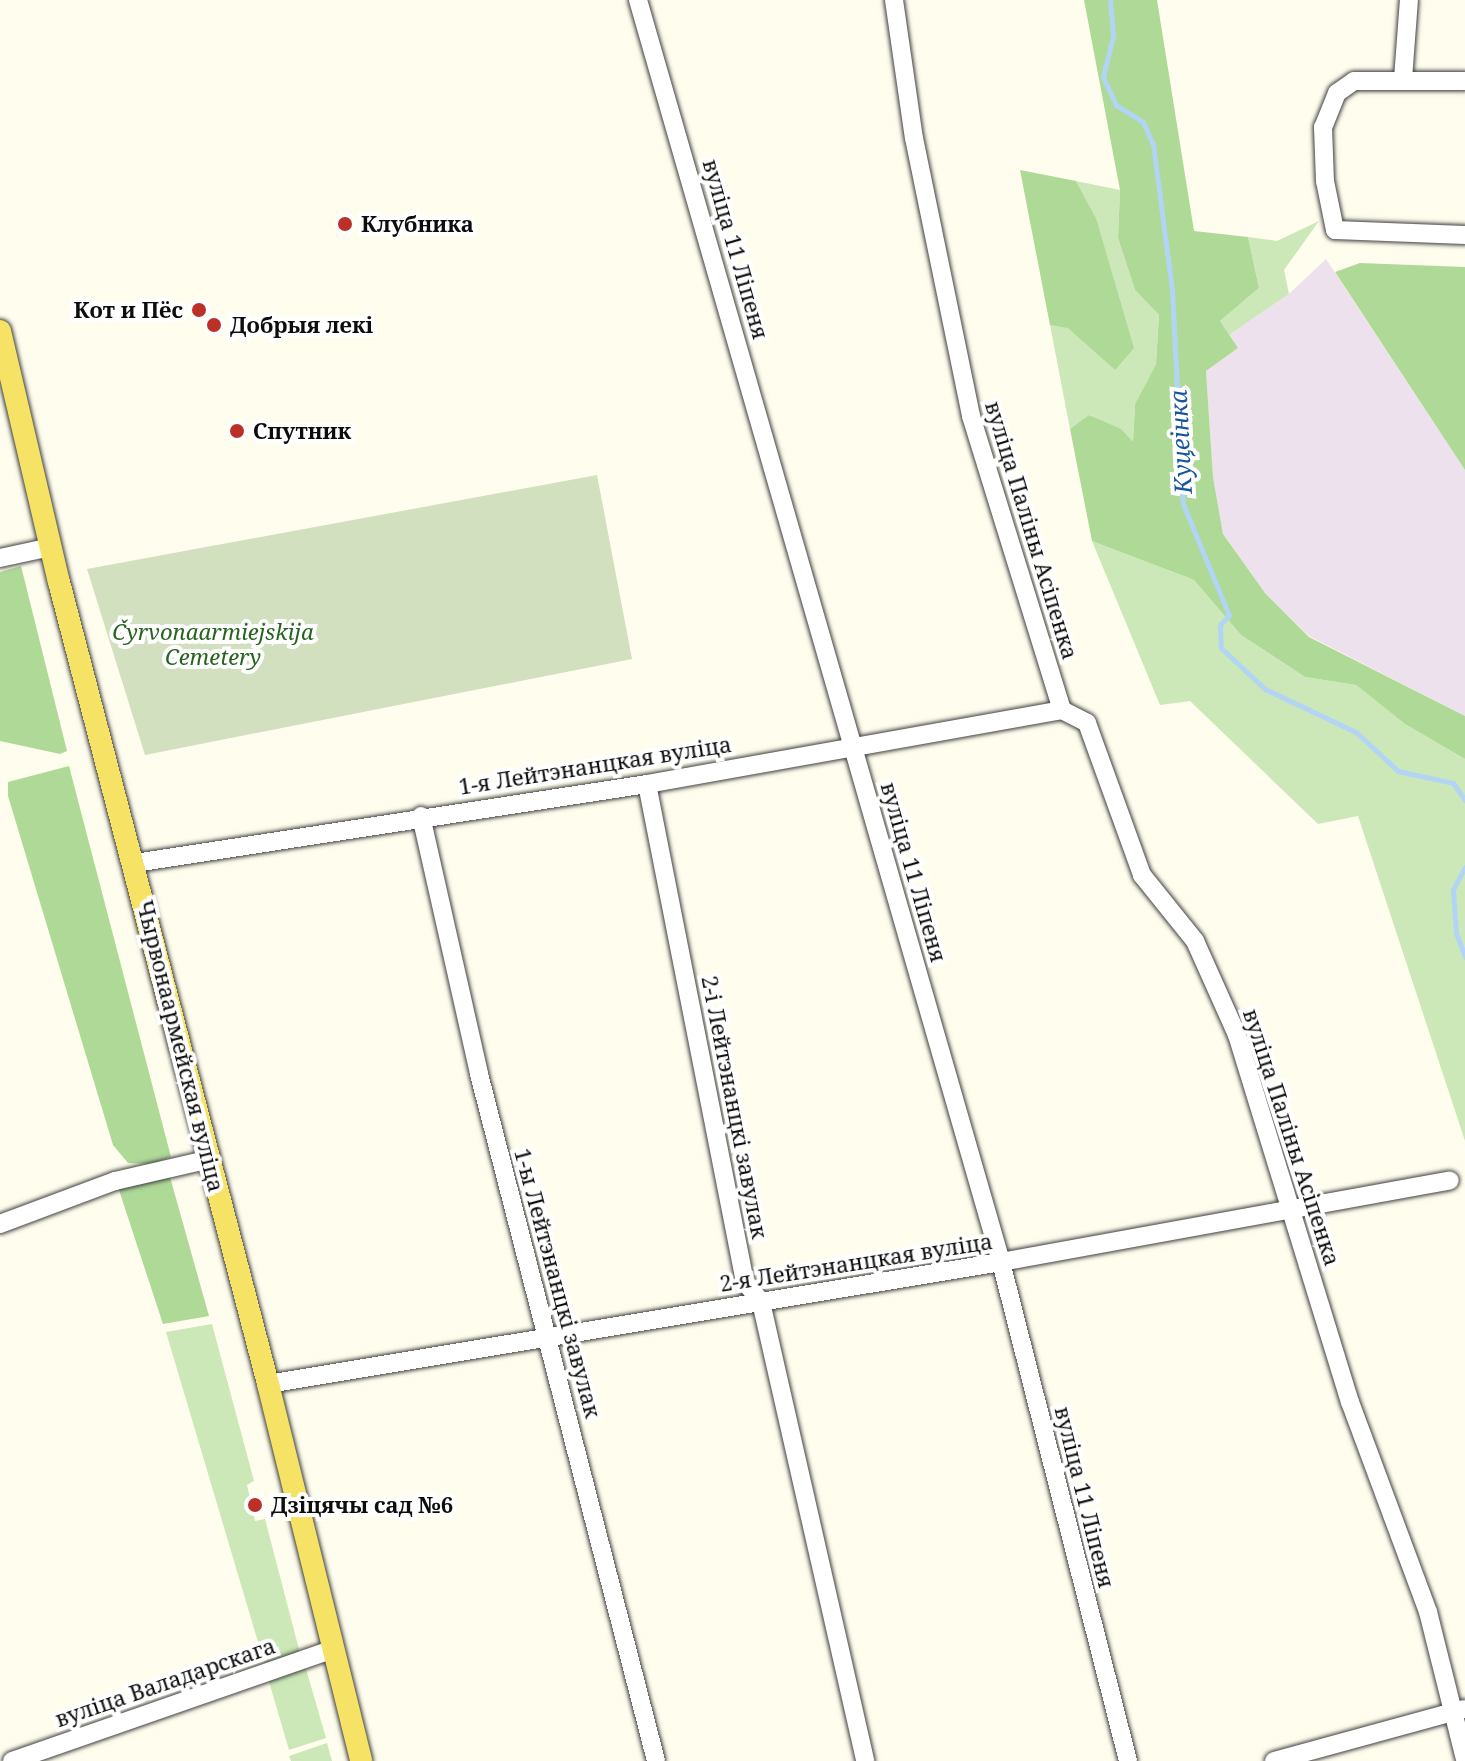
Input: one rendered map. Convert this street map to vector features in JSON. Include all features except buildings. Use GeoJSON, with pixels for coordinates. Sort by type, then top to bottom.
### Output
{"type":"FeatureCollection","features":[{"type":"Feature","properties":{"kind":"main road","name":"Чырвонаармейская вуліца"},"geometry":{"type":"LineString","coordinates":[[0,331],[51,547],[135,863],[361,1761]]}},
{"type":"Feature","properties":{"kind":"street","name":"вуліца 11 Ліпеня"},"geometry":{"type":"LineString","coordinates":[[638,0],[1001,1262],[1128,1761]]}},
{"type":"Feature","properties":{"kind":"street","name":"вуліца Паліны Асіпенка"},"geometry":{"type":"LineString","coordinates":[[894,0],[914,138],[971,416],[1062,710],[1087,723],[1109,771],[1142,875],[1195,941],[1237,1035],[1350,1402],[1428,1612],[1459,1710],[1465,1759]]}},
{"type":"Feature","properties":{"kind":"street"},"geometry":{"type":"LineString","coordinates":[[1403,79],[1409,0]]}},
{"type":"Feature","properties":{"kind":"street"},"geometry":{"type":"LineString","coordinates":[[1465,81],[1354,81],[1337,93],[1323,127],[1329,216],[1335,230],[1465,235]]}},
{"type":"Feature","properties":{"kind":"street"},"geometry":{"type":"LineString","coordinates":[[0,558],[51,547]]}},
{"type":"Feature","properties":{"kind":"street","name":"1-я Лейтэнанцкая вуліца"},"geometry":{"type":"LineString","coordinates":[[135,863],[421,816],[647,784],[1062,710]]}},
{"type":"Feature","properties":{"kind":"street","name":"2-і Лейтэнанцкі завулак"},"geometry":{"type":"LineString","coordinates":[[647,784],[745,1282],[761,1302],[865,1761]]}},
{"type":"Feature","properties":{"kind":"street","name":"1-ы Лейтэнанцкі завулак"},"geometry":{"type":"LineString","coordinates":[[421,816],[479,1074],[656,1761]]}},
{"type":"Feature","properties":{"kind":"street"},"geometry":{"type":"LineString","coordinates":[[0,1224],[115,1181],[210,1159]]}},
{"type":"Feature","properties":{"kind":"street","name":"2-я Лейтэнанцкая вуліца"},"geometry":{"type":"LineString","coordinates":[[268,1384],[548,1334],[1001,1262],[1450,1180]]}},
{"type":"Feature","properties":{"kind":"street","name":"вуліца Валадарскага"},"geometry":{"type":"LineString","coordinates":[[12,1761],[333,1649]]}},
{"type":"Feature","properties":{"kind":"street"},"geometry":{"type":"LineString","coordinates":[[1274,1761],[1459,1710]]}},
{"type":"Feature","properties":{"kind":"shaded area"},"geometry":{"type":"Polygon","coordinates":[[[1326,259],[1465,470],[1465,716],[1309,636],[1265,593],[1223,534],[1213,477],[1206,371],[1238,348],[1229,335],[1289,294],[1326,259]]]}},
{"type":"Feature","properties":{"kind":"green space"},"geometry":{"type":"Polygon","coordinates":[[[1084,0],[1157,0],[1194,231],[1248,237],[1259,288],[1220,321],[1238,348],[1206,371],[1213,477],[1223,534],[1265,593],[1309,637],[1465,716],[1465,759],[1405,724],[1356,685],[1305,677],[1241,635],[1194,580],[1092,541],[1070,429],[1089,415],[1121,429],[1133,442],[1135,404],[1156,364],[1159,315],[1135,290],[1118,238],[1120,190],[1084,0]]]}},
{"type":"Feature","properties":{"kind":"green space"},"geometry":{"type":"Polygon","coordinates":[[[1020,170],[1076,181],[1096,218],[1134,348],[1115,370],[1068,328],[1050,325],[1020,170]]]}},
{"type":"Feature","properties":{"kind":"green space"},"geometry":{"type":"Polygon","coordinates":[[[1076,181],[1120,190],[1118,238],[1135,290],[1159,315],[1156,364],[1135,404],[1133,443],[1090,415],[1070,429],[1050,325],[1068,327],[1115,370],[1096,218],[1076,181]]]}},
{"type":"Feature","properties":{"kind":"green space"},"geometry":{"type":"Polygon","coordinates":[[[1319,221],[1284,270],[1289,294],[1229,335],[1220,321],[1259,288],[1248,237],[1277,241],[1319,221]]]}},
{"type":"Feature","properties":{"kind":"green space"},"geometry":{"type":"Polygon","coordinates":[[[1360,263],[1465,267],[1465,470],[1335,272],[1360,263]]]}},
{"type":"Feature","properties":{"kind":"green space","name":"Čyrvonaarmiejskija Cemetery"},"geometry":{"type":"Polygon","coordinates":[[[597,475],[632,659],[145,755],[87,569],[597,475]]]}},
{"type":"Feature","properties":{"kind":"green space"},"geometry":{"type":"Polygon","coordinates":[[[1092,541],[1194,580],[1241,635],[1305,677],[1356,685],[1405,724],[1465,759],[1465,1141],[1358,816],[1318,824],[1190,701],[1160,705],[1092,541]]]}},
{"type":"Feature","properties":{"kind":"green space"},"geometry":{"type":"Polygon","coordinates":[[[21,566],[67,751],[60,754],[0,741],[0,572],[21,566]]]}},
{"type":"Feature","properties":{"kind":"green space"},"geometry":{"type":"Polygon","coordinates":[[[69,766],[171,1157],[151,1164],[128,1163],[113,1145],[8,796],[8,782],[69,766]]]}},
{"type":"Feature","properties":{"kind":"green space"},"geometry":{"type":"Polygon","coordinates":[[[170,1177],[209,1316],[163,1324],[117,1184],[170,1177]]]}},
{"type":"Feature","properties":{"kind":"green space"},"geometry":{"type":"Polygon","coordinates":[[[212,1324],[254,1481],[247,1485],[255,1521],[265,1519],[301,1657],[266,1669],[166,1332],[212,1324]]]}},
{"type":"Feature","properties":{"kind":"green space"},"geometry":{"type":"Polygon","coordinates":[[[304,1662],[326,1738],[289,1750],[267,1675],[304,1662]]]}},
{"type":"Feature","properties":{"kind":"green space"},"geometry":{"type":"Polygon","coordinates":[[[327,1743],[332,1761],[291,1761],[289,1756],[327,1743]]]}},
{"type":"Feature","properties":{"kind":"waterway","name":"Куцеінка"},"geometry":{"type":"LineString","coordinates":[[1110,0],[1113,36],[1103,77],[1116,105],[1143,122],[1153,144],[1172,290],[1183,504],[1229,615],[1220,625],[1221,648],[1265,689],[1356,732],[1398,771],[1453,783],[1465,800]]}},
{"type":"Feature","properties":{"kind":"waterway","name":"Куцеінка"},"geometry":{"type":"LineString","coordinates":[[1465,867],[1453,890],[1456,933],[1465,957]]}},
{"type":"Feature","properties":{"kind":"place","name":"Клубника"},"geometry":{"type":"Point","coordinates":[345,224]}},
{"type":"Feature","properties":{"kind":"place","name":"Кот и Пёс"},"geometry":{"type":"Point","coordinates":[199,310]}},
{"type":"Feature","properties":{"kind":"place","name":"Добрыя лекі"},"geometry":{"type":"Point","coordinates":[214,325]}},
{"type":"Feature","properties":{"kind":"place","name":"Спутник"},"geometry":{"type":"Point","coordinates":[237,431]}},
{"type":"Feature","properties":{"kind":"place","name":"Дзіцячы сад №6"},"geometry":{"type":"Point","coordinates":[255,1505]}}]}
